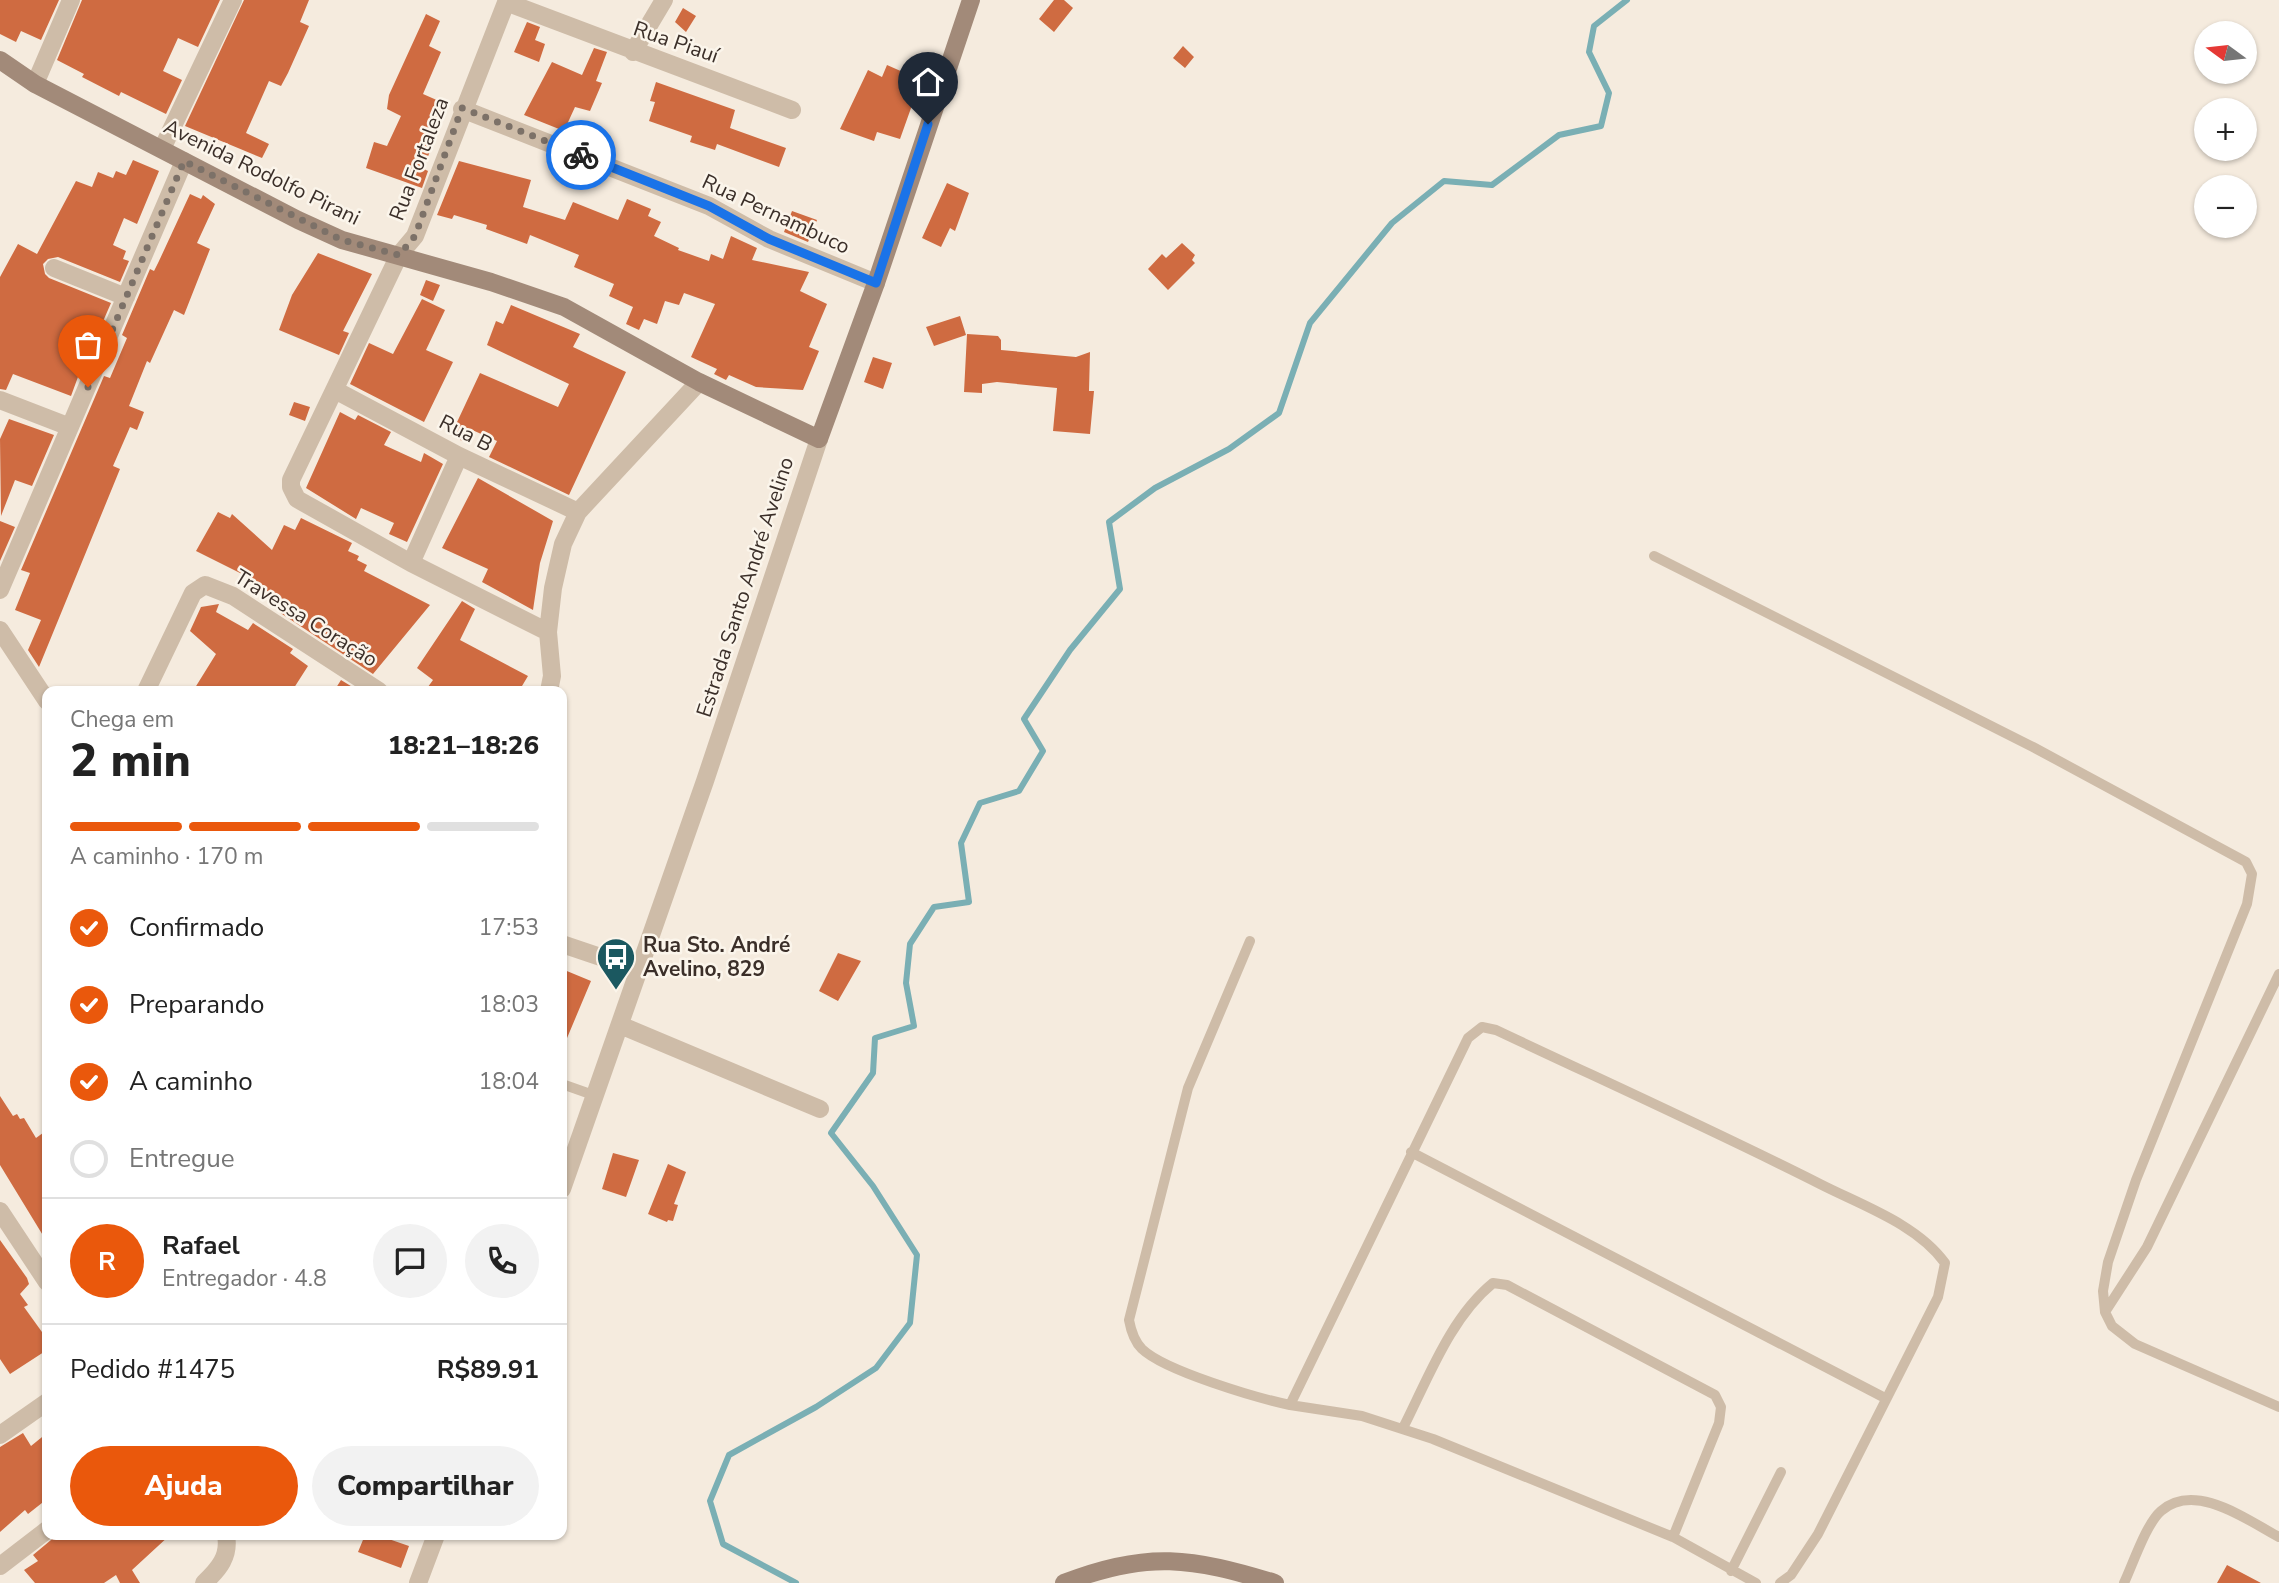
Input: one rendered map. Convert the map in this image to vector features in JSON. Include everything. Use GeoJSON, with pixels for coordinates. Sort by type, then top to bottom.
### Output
{"type":"FeatureCollection","features":[{"type":"Feature","properties":{"kind":"main road","name":"Estrada Santo André Avelino"},"geometry":{"type":"LineString","coordinates":[[819,439],[876,283],[971,0]]}},
{"type":"Feature","properties":{"kind":"main road","name":"Avenida Rodolfo Pirani"},"geometry":{"type":"LineString","coordinates":[[0,61],[36,84],[342,240],[399,255],[564,307],[699,382],[819,439]]}},
{"type":"Feature","properties":{"kind":"main road"},"geometry":{"type":"LineString","coordinates":[[1064,1583],[1101,1568],[1154,1560],[1209,1563],[1275,1583]]}},
{"type":"Feature","properties":{"kind":"street"},"geometry":{"type":"LineString","coordinates":[[36,84],[71,0]]}},
{"type":"Feature","properties":{"kind":"street"},"geometry":{"type":"LineString","coordinates":[[162,149],[233,0]]}},
{"type":"Feature","properties":{"kind":"street"},"geometry":{"type":"LineString","coordinates":[[633,52],[664,0]]}},
{"type":"Feature","properties":{"kind":"street","name":"Rua Piauí"},"geometry":{"type":"LineString","coordinates":[[506,1],[633,52],[705,76],[792,110]]}},
{"type":"Feature","properties":{"kind":"street","name":"Rua Fortaleza"},"geometry":{"type":"LineString","coordinates":[[411,563],[297,499],[291,480],[399,255],[415,236],[462,108],[506,1]]}},
{"type":"Feature","properties":{"kind":"street","name":"Rua Pernambuco"},"geometry":{"type":"LineString","coordinates":[[462,108],[709,206],[769,239],[876,283]]}},
{"type":"Feature","properties":{"kind":"street"},"geometry":{"type":"LineString","coordinates":[[0,590],[184,161]]}},
{"type":"Feature","properties":{"kind":"street"},"geometry":{"type":"LineString","coordinates":[[54,268],[126,297]]}},
{"type":"Feature","properties":{"kind":"street"},"geometry":{"type":"LineString","coordinates":[[550,686],[552,676],[548,632],[558,564],[563,544],[578,512],[699,382]]}},
{"type":"Feature","properties":{"kind":"street","name":"Rua B"},"geometry":{"type":"LineString","coordinates":[[335,390],[459,456],[578,512]]}},
{"type":"Feature","properties":{"kind":"street"},"geometry":{"type":"LineString","coordinates":[[0,400],[70,427]]}},
{"type":"Feature","properties":{"kind":"street","name":"Estrada Santo André Avelino"},"geometry":{"type":"LineString","coordinates":[[567,1175],[819,439]]}},
{"type":"Feature","properties":{"kind":"street"},"geometry":{"type":"LineString","coordinates":[[459,456],[411,563],[548,632]]}},
{"type":"Feature","properties":{"kind":"street","name":"Travessa Coração"},"geometry":{"type":"LineString","coordinates":[[148,686],[192,593],[205,585],[233,596],[371,686]]}},
{"type":"Feature","properties":{"kind":"street"},"geometry":{"type":"LineString","coordinates":[[0,630],[42,693]]}},
{"type":"Feature","properties":{"kind":"street"},"geometry":{"type":"LineString","coordinates":[[567,946],[639,970]]}},
{"type":"Feature","properties":{"kind":"street"},"geometry":{"type":"LineString","coordinates":[[620,1025],[820,1110]]}},
{"type":"Feature","properties":{"kind":"street"},"geometry":{"type":"LineString","coordinates":[[3,1221],[42,1275]]}},
{"type":"Feature","properties":{"kind":"street"},"geometry":{"type":"LineString","coordinates":[[0,1435],[42,1406]]}},
{"type":"Feature","properties":{"kind":"street"},"geometry":{"type":"LineString","coordinates":[[0,1566],[42,1534]]}},
{"type":"Feature","properties":{"kind":"street"},"geometry":{"type":"LineString","coordinates":[[204,1583],[223,1563],[227,1540]]}},
{"type":"Feature","properties":{"kind":"street"},"geometry":{"type":"LineString","coordinates":[[418,1583],[434,1540]]}},
{"type":"Feature","properties":{"kind":"lane"},"geometry":{"type":"LineString","coordinates":[[1654,556],[2033,747],[2246,862],[2252,874],[2247,904],[2132,1193],[2108,1262],[2103,1291],[2105,1312],[2112,1326],[2135,1344],[2279,1407]]}},
{"type":"Feature","properties":{"kind":"lane"},"geometry":{"type":"LineString","coordinates":[[1250,941],[1188,1088],[1129,1320],[1135,1340],[1151,1356],[1257,1398],[1362,1416],[1404,1428],[1673,1536],[1748,1582]]}},
{"type":"Feature","properties":{"kind":"lane"},"geometry":{"type":"LineString","coordinates":[[2105,1312],[2147,1247],[2279,974]]}},
{"type":"Feature","properties":{"kind":"lane"},"geometry":{"type":"LineString","coordinates":[[1290,1405],[1468,1038],[1475,1030],[1488,1028],[1773,1160],[1885,1217],[1932,1246],[1945,1263],[1938,1297],[1818,1534],[1791,1576],[1780,1583]]}},
{"type":"Feature","properties":{"kind":"lane"},"geometry":{"type":"LineString","coordinates":[[567,1086],[596,1096]]}},
{"type":"Feature","properties":{"kind":"lane"},"geometry":{"type":"LineString","coordinates":[[1411,1152],[1885,1398]]}},
{"type":"Feature","properties":{"kind":"lane"},"geometry":{"type":"LineString","coordinates":[[1404,1428],[1447,1342],[1474,1298],[1493,1283],[1507,1285],[1715,1395],[1721,1407],[1719,1423],[1673,1536]]}},
{"type":"Feature","properties":{"kind":"lane"},"geometry":{"type":"LineString","coordinates":[[1731,1571],[1781,1472]]}},
{"type":"Feature","properties":{"kind":"lane"},"geometry":{"type":"LineString","coordinates":[[2124,1583],[2159,1512],[2175,1503],[2190,1499],[2210,1503],[2279,1537]]}},
{"type":"Feature","properties":{"kind":"building"},"geometry":{"type":"Polygon","coordinates":[[[0,0],[59,0],[41,40],[21,31],[16,42],[0,34],[0,0]]]}},
{"type":"Feature","properties":{"kind":"building"},"geometry":{"type":"Polygon","coordinates":[[[82,0],[220,0],[198,47],[178,38],[163,71],[182,80],[166,114],[121,92],[119,96],[82,77],[84,74],[57,60],[82,0]]]}},
{"type":"Feature","properties":{"kind":"building"},"geometry":{"type":"Polygon","coordinates":[[[244,0],[309,0],[300,22],[309,26],[288,73],[281,86],[269,81],[246,133],[269,144],[262,158],[185,126],[244,0]]]}},
{"type":"Feature","properties":{"kind":"building"},"geometry":{"type":"Polygon","coordinates":[[[1054,0],[1064,0],[1073,8],[1054,32],[1039,19],[1054,0]]]}},
{"type":"Feature","properties":{"kind":"building"},"geometry":{"type":"Polygon","coordinates":[[[683,8],[696,16],[686,32],[675,22],[683,8]]]}},
{"type":"Feature","properties":{"kind":"building"},"geometry":{"type":"Polygon","coordinates":[[[426,14],[440,21],[429,46],[441,52],[423,94],[448,105],[427,159],[424,169],[428,171],[422,188],[366,168],[374,142],[387,146],[401,116],[387,109],[389,95],[426,14]]]}},
{"type":"Feature","properties":{"kind":"building"},"geometry":{"type":"Polygon","coordinates":[[[527,22],[540,27],[535,40],[545,44],[539,62],[514,52],[527,22]]]}},
{"type":"Feature","properties":{"kind":"building"},"geometry":{"type":"Polygon","coordinates":[[[1183,46],[1194,57],[1185,68],[1173,58],[1183,46]]]}},
{"type":"Feature","properties":{"kind":"building"},"geometry":{"type":"Polygon","coordinates":[[[594,48],[607,52],[596,81],[602,83],[590,111],[575,107],[564,131],[524,115],[552,62],[582,75],[594,48]]]}},
{"type":"Feature","properties":{"kind":"building"},"geometry":{"type":"Polygon","coordinates":[[[887,65],[921,80],[900,139],[877,132],[874,141],[840,129],[868,70],[882,77],[887,65]]]}},
{"type":"Feature","properties":{"kind":"building"},"geometry":{"type":"Polygon","coordinates":[[[656,82],[735,110],[730,128],[786,148],[779,167],[717,144],[715,150],[690,142],[692,136],[649,121],[655,102],[650,101],[656,82]]]}},
{"type":"Feature","properties":{"kind":"building"},"geometry":{"type":"Polygon","coordinates":[[[133,160],[159,171],[137,224],[124,218],[113,245],[126,251],[123,259],[129,261],[120,282],[58,257],[48,259],[43,264],[45,274],[49,278],[111,303],[101,326],[97,325],[71,396],[13,374],[6,390],[0,389],[0,277],[18,244],[37,254],[76,181],[92,187],[98,172],[113,178],[116,171],[126,175],[133,160]]]}},
{"type":"Feature","properties":{"kind":"building"},"geometry":{"type":"Polygon","coordinates":[[[459,161],[531,180],[523,207],[565,220],[573,202],[618,220],[627,199],[651,209],[648,216],[661,222],[654,236],[679,248],[678,250],[709,261],[711,254],[723,259],[731,236],[757,248],[752,260],[809,272],[800,291],[827,304],[809,347],[819,351],[803,390],[756,387],[729,375],[726,380],[714,374],[717,369],[691,357],[715,304],[684,293],[679,305],[665,301],[657,324],[644,319],[639,330],[626,324],[633,307],[609,296],[614,284],[574,267],[579,255],[530,235],[527,244],[486,229],[487,225],[454,215],[452,219],[437,215],[459,161]]]}},
{"type":"Feature","properties":{"kind":"building"},"geometry":{"type":"Polygon","coordinates":[[[947,183],[969,193],[955,231],[950,228],[941,247],[922,238],[947,183]]]}},
{"type":"Feature","properties":{"kind":"building"},"geometry":{"type":"Polygon","coordinates":[[[190,194],[201,199],[203,195],[215,204],[197,243],[210,249],[184,315],[174,310],[150,363],[147,361],[129,406],[144,412],[137,430],[130,427],[113,466],[120,469],[39,667],[28,650],[41,620],[15,610],[30,573],[21,570],[104,376],[110,378],[127,338],[122,335],[150,269],[154,271],[190,194]]]}},
{"type":"Feature","properties":{"kind":"building"},"geometry":{"type":"Polygon","coordinates":[[[792,211],[817,220],[808,242],[784,232],[792,211]]]}},
{"type":"Feature","properties":{"kind":"building"},"geometry":{"type":"Polygon","coordinates":[[[1182,243],[1195,255],[1192,260],[1195,263],[1168,290],[1148,269],[1162,254],[1166,258],[1182,243]]]}},
{"type":"Feature","properties":{"kind":"building"},"geometry":{"type":"Polygon","coordinates":[[[318,253],[372,274],[343,331],[349,333],[339,355],[279,330],[292,295],[318,253]]]}},
{"type":"Feature","properties":{"kind":"building"},"geometry":{"type":"Polygon","coordinates":[[[426,280],[440,285],[433,301],[420,295],[426,280]]]}},
{"type":"Feature","properties":{"kind":"building"},"geometry":{"type":"Polygon","coordinates":[[[422,299],[445,310],[426,350],[453,362],[424,422],[350,384],[369,343],[393,354],[422,299]]]}},
{"type":"Feature","properties":{"kind":"building"},"geometry":{"type":"Polygon","coordinates":[[[511,305],[580,334],[573,347],[626,372],[569,495],[489,457],[497,441],[470,429],[464,442],[451,435],[480,373],[558,407],[569,384],[487,345],[496,321],[503,324],[511,305]]]}},
{"type":"Feature","properties":{"kind":"building"},"geometry":{"type":"Polygon","coordinates":[[[960,316],[966,335],[934,346],[926,327],[960,316]]]}},
{"type":"Feature","properties":{"kind":"building"},"geometry":{"type":"Polygon","coordinates":[[[967,334],[998,336],[1001,350],[1076,357],[1090,352],[1089,391],[1094,391],[1090,434],[1053,431],[1057,388],[997,382],[982,384],[982,393],[964,392],[967,334]]]}},
{"type":"Feature","properties":{"kind":"building"},"geometry":{"type":"Polygon","coordinates":[[[873,357],[892,363],[883,389],[864,382],[873,357]]]}},
{"type":"Feature","properties":{"kind":"building"},"geometry":{"type":"Polygon","coordinates":[[[294,402],[310,407],[305,421],[289,415],[294,402]]]}},
{"type":"Feature","properties":{"kind":"building"},"geometry":{"type":"Polygon","coordinates":[[[340,412],[355,420],[358,415],[391,432],[384,445],[421,462],[424,453],[443,464],[407,542],[389,534],[394,523],[361,508],[356,519],[306,488],[340,412]]]}},
{"type":"Feature","properties":{"kind":"building"},"geometry":{"type":"Polygon","coordinates":[[[9,419],[54,435],[32,486],[15,480],[1,516],[0,439],[9,419]]]}},
{"type":"Feature","properties":{"kind":"building"},"geometry":{"type":"Polygon","coordinates":[[[478,478],[553,521],[540,563],[533,610],[482,582],[488,569],[442,548],[478,478]]]}},
{"type":"Feature","properties":{"kind":"building"},"geometry":{"type":"Polygon","coordinates":[[[218,512],[230,518],[232,514],[272,550],[284,525],[295,530],[301,518],[352,543],[348,551],[359,556],[357,560],[367,565],[364,571],[430,605],[373,674],[279,612],[287,603],[253,583],[254,580],[196,551],[218,512]]]}},
{"type":"Feature","properties":{"kind":"building"},"geometry":{"type":"Polygon","coordinates":[[[0,521],[15,527],[0,561],[0,521]]]}},
{"type":"Feature","properties":{"kind":"building"},"geometry":{"type":"Polygon","coordinates":[[[462,601],[475,609],[460,640],[528,676],[522,686],[429,686],[433,680],[417,668],[462,601]]]}},
{"type":"Feature","properties":{"kind":"building"},"geometry":{"type":"Polygon","coordinates":[[[219,604],[216,612],[248,630],[253,623],[293,649],[290,653],[308,666],[295,686],[196,686],[216,654],[190,631],[201,607],[219,604]]]}},
{"type":"Feature","properties":{"kind":"building"},"geometry":{"type":"Polygon","coordinates":[[[341,680],[351,686],[337,686],[341,680]]]}},
{"type":"Feature","properties":{"kind":"building"},"geometry":{"type":"Polygon","coordinates":[[[838,953],[861,961],[838,1001],[819,991],[838,953]]]}},
{"type":"Feature","properties":{"kind":"building"},"geometry":{"type":"Polygon","coordinates":[[[567,971],[591,981],[567,1038],[567,971]]]}},
{"type":"Feature","properties":{"kind":"building"},"geometry":{"type":"Polygon","coordinates":[[[0,1096],[13,1116],[17,1114],[20,1119],[24,1118],[36,1138],[42,1134],[42,1234],[0,1165],[0,1096]]]}},
{"type":"Feature","properties":{"kind":"building"},"geometry":{"type":"Polygon","coordinates":[[[613,1153],[639,1160],[626,1197],[602,1189],[613,1153]]]}},
{"type":"Feature","properties":{"kind":"building"},"geometry":{"type":"Polygon","coordinates":[[[668,1164],[686,1172],[674,1204],[678,1205],[673,1221],[667,1222],[648,1214],[668,1164]]]}},
{"type":"Feature","properties":{"kind":"building"},"geometry":{"type":"Polygon","coordinates":[[[0,1240],[27,1278],[29,1284],[20,1294],[28,1305],[24,1307],[42,1332],[42,1353],[10,1374],[0,1359],[0,1240]]]}},
{"type":"Feature","properties":{"kind":"building"},"geometry":{"type":"Polygon","coordinates":[[[23,1433],[31,1446],[42,1437],[42,1503],[28,1514],[25,1510],[0,1532],[0,1447],[23,1433]]]}},
{"type":"Feature","properties":{"kind":"building"},"geometry":{"type":"Polygon","coordinates":[[[51,1540],[165,1540],[132,1570],[140,1583],[120,1583],[116,1575],[104,1583],[35,1583],[24,1570],[38,1561],[33,1555],[51,1540]]]}},
{"type":"Feature","properties":{"kind":"building"},"geometry":{"type":"Polygon","coordinates":[[[363,1540],[392,1540],[409,1546],[401,1568],[358,1552],[363,1540]]]}},
{"type":"Feature","properties":{"kind":"building"},"geometry":{"type":"Polygon","coordinates":[[[2227,1565],[2261,1583],[2217,1583],[2227,1565]]]}},
{"type":"Feature","properties":{"kind":"waterway"},"geometry":{"type":"LineString","coordinates":[[796,1583],[723,1544],[710,1501],[729,1455],[816,1407],[876,1368],[910,1323],[917,1255],[873,1186],[831,1133],[873,1073],[875,1038],[914,1026],[906,983],[910,944],[934,907],[969,902],[961,843],[980,803],[1019,791],[1043,751],[1024,719],[1070,650],[1120,589],[1109,522],[1155,488],[1229,449],[1279,413],[1310,323],[1392,223],[1444,181],[1492,185],[1559,135],[1601,126],[1609,93],[1589,52],[1594,26],[1627,0]]}},
{"type":"Feature","properties":{"kind":"way so far"},"geometry":{"type":"LineString","coordinates":[[88,387],[184,161],[238,191],[342,240],[399,255],[415,236],[462,108],[581,155]]}},
{"type":"Feature","properties":{"kind":"place","name":"Rua Sto. André Avelino, 829"},"geometry":{"type":"Point","coordinates":[616,991]}},
{"type":"Feature","properties":{"kind":"route"},"geometry":{"type":"LineString","coordinates":[[581,155],[709,206],[769,239],[876,283],[928,124]]}}]}
